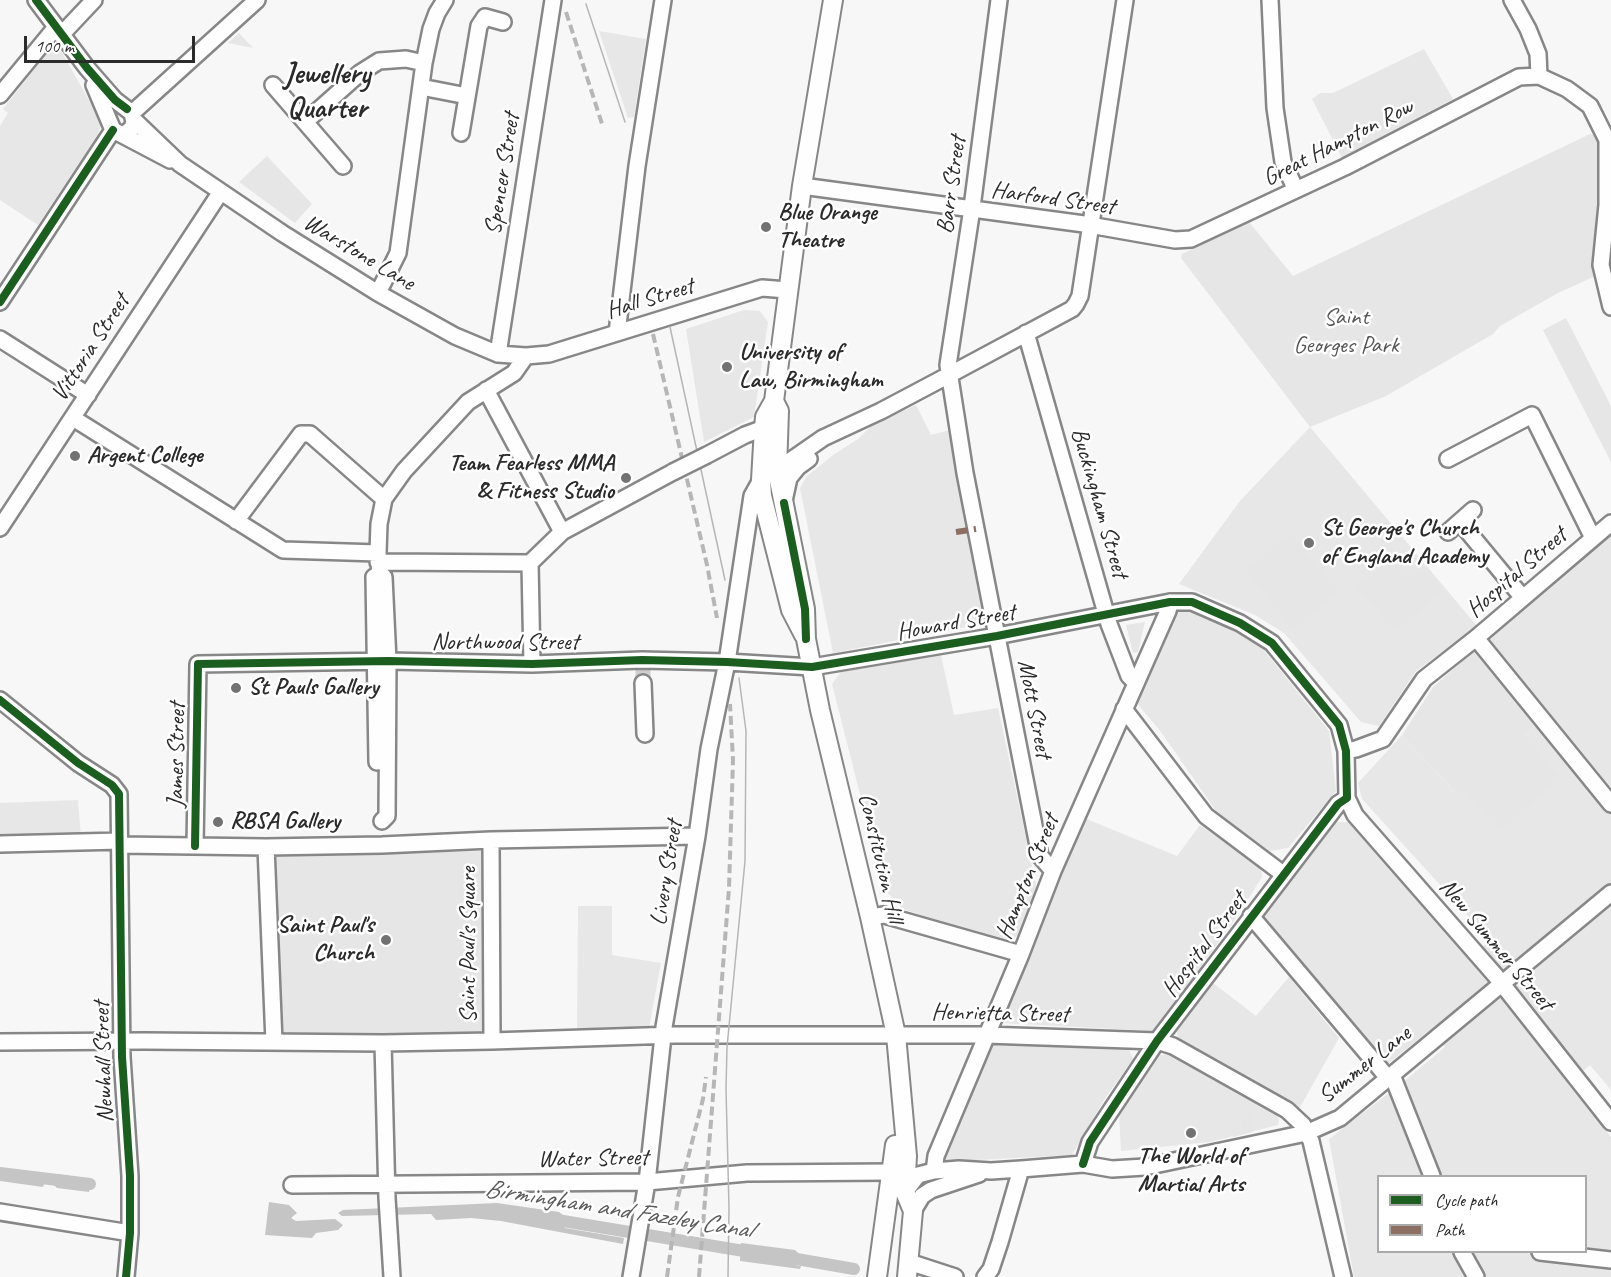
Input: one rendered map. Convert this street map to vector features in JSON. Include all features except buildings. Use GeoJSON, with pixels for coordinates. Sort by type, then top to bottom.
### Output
{"type":"FeatureCollection","features":[{"type":"Feature","properties":{"kind":"main road"},"geometry":{"type":"LineString","coordinates":[[777,470],[779,411],[774,401],[787,290],[832,3]]}},
{"type":"Feature","properties":{"kind":"main road","name":"Constitution Hill"},"geometry":{"type":"LineString","coordinates":[[774,401],[765,417],[760,480],[762,496],[791,610],[806,639]]}},
{"type":"Feature","properties":{"kind":"main road","name":"Constitution Hill"},"geometry":{"type":"LineString","coordinates":[[777,470],[805,609],[806,639],[828,744],[896,1035],[907,1156],[905,1192],[913,1211],[908,1270]]}},
{"type":"Feature","properties":{"kind":"main road","name":"Constitution Hill"},"geometry":{"type":"LineString","coordinates":[[777,470],[768,486],[782,571]]}},
{"type":"Feature","properties":{"kind":"main road","name":"Constitution Hill"},"geometry":{"type":"LineString","coordinates":[[878,1271],[893,1172],[901,1089]]}},
{"type":"Feature","properties":{"kind":"main road","name":"Constitution Hill"},"geometry":{"type":"LineString","coordinates":[[878,1271],[892,1250],[899,1202],[905,1192]]}},
{"type":"Feature","properties":{"kind":"street","name":"Warstone Lane"},"geometry":{"type":"LineString","coordinates":[[36,0],[87,68],[115,100],[180,164],[220,193],[378,293],[456,336],[498,354],[526,357]]}},
{"type":"Feature","properties":{"kind":"street"},"geometry":{"type":"LineString","coordinates":[[0,95],[58,31],[94,0]]}},
{"type":"Feature","properties":{"kind":"street"},"geometry":{"type":"LineString","coordinates":[[114,128],[130,131],[131,114],[257,0]]}},
{"type":"Feature","properties":{"kind":"street"},"geometry":{"type":"LineString","coordinates":[[378,293],[398,254],[424,63],[431,29],[445,0]]}},
{"type":"Feature","properties":{"kind":"street","name":"Spencer Street"},"geometry":{"type":"LineString","coordinates":[[498,354],[553,0]]}},
{"type":"Feature","properties":{"kind":"street"},"geometry":{"type":"LineString","coordinates":[[617,333],[637,166],[663,0]]}},
{"type":"Feature","properties":{"kind":"street","name":"Barr Street"},"geometry":{"type":"LineString","coordinates":[[949,375],[948,365],[999,0]]}},
{"type":"Feature","properties":{"kind":"street"},"geometry":{"type":"LineString","coordinates":[[777,470],[823,438],[881,411],[1072,309],[1077,304],[1125,0]]}},
{"type":"Feature","properties":{"kind":"street"},"geometry":{"type":"LineString","coordinates":[[1270,0],[1275,108],[1283,162],[1296,190]]}},
{"type":"Feature","properties":{"kind":"street"},"geometry":{"type":"LineString","coordinates":[[1512,0],[1528,29],[1538,54],[1539,76],[1567,89],[1590,106],[1607,140],[1607,205],[1601,265],[1611,307]]}},
{"type":"Feature","properties":{"kind":"street"},"geometry":{"type":"LineString","coordinates":[[461,133],[479,26],[485,17],[503,22]]}},
{"type":"Feature","properties":{"kind":"street"},"geometry":{"type":"LineString","coordinates":[[305,122],[360,73],[379,61],[406,59],[424,63]]}},
{"type":"Feature","properties":{"kind":"street","name":"Warstone Lane"},"geometry":{"type":"LineString","coordinates":[[87,68],[114,128],[150,151],[180,164]]}},
{"type":"Feature","properties":{"kind":"street","name":"Great Hampton Row"},"geometry":{"type":"LineString","coordinates":[[1155,237],[1175,240],[1191,239],[1345,167],[1520,76],[1539,76]]}},
{"type":"Feature","properties":{"kind":"street"},"geometry":{"type":"LineString","coordinates":[[273,85],[343,166]]}},
{"type":"Feature","properties":{"kind":"street"},"geometry":{"type":"LineString","coordinates":[[421,87],[467,96]]}},
{"type":"Feature","properties":{"kind":"street"},"geometry":{"type":"LineString","coordinates":[[0,302],[114,128],[114,110],[122,108],[131,114]]}},
{"type":"Feature","properties":{"kind":"street","name":"Harford Street"},"geometry":{"type":"LineString","coordinates":[[802,186],[1089,225],[1155,237]]}},
{"type":"Feature","properties":{"kind":"street","name":"Vittoria Street"},"geometry":{"type":"LineString","coordinates":[[0,528],[220,193]]}},
{"type":"Feature","properties":{"kind":"street","name":"Hall Street"},"geometry":{"type":"LineString","coordinates":[[526,357],[549,354],[762,288],[787,290]]}},
{"type":"Feature","properties":{"kind":"street","name":"Buckingham Street"},"geometry":{"type":"LineString","coordinates":[[1026,333],[1107,615],[1129,676],[1135,682]]}},
{"type":"Feature","properties":{"kind":"street"},"geometry":{"type":"LineString","coordinates":[[0,339],[88,395]]}},
{"type":"Feature","properties":{"kind":"street"},"geometry":{"type":"LineString","coordinates":[[382,844],[382,821],[387,816],[382,662],[384,577],[379,563],[379,524],[384,499],[404,471],[468,402],[514,373],[526,357]]}},
{"type":"Feature","properties":{"kind":"street","name":"Mott Street"},"geometry":{"type":"LineString","coordinates":[[949,375],[965,473],[1040,856],[1053,871]]}},
{"type":"Feature","properties":{"kind":"street"},"geometry":{"type":"LineString","coordinates":[[486,390],[562,532]]}},
{"type":"Feature","properties":{"kind":"street"},"geometry":{"type":"LineString","coordinates":[[784,503],[789,478],[798,467],[854,433],[881,411]]}},
{"type":"Feature","properties":{"kind":"street"},"geometry":{"type":"LineString","coordinates":[[1448,459],[1532,416],[1594,536]]}},
{"type":"Feature","properties":{"kind":"street"},"geometry":{"type":"LineString","coordinates":[[73,418],[283,550],[379,563],[530,563],[562,532],[706,455],[764,428]]}},
{"type":"Feature","properties":{"kind":"street"},"geometry":{"type":"LineString","coordinates":[[236,521],[301,434],[310,434],[384,499]]}},
{"type":"Feature","properties":{"kind":"street","name":"Livery Street"},"geometry":{"type":"LineString","coordinates":[[631,1277],[647,1182],[663,1036],[697,836],[709,749],[727,662],[752,496],[760,480]]}},
{"type":"Feature","properties":{"kind":"street"},"geometry":{"type":"LineString","coordinates":[[1473,510],[1454,527],[1523,598]]}},
{"type":"Feature","properties":{"kind":"street","name":"Hospital Street"},"geometry":{"type":"LineString","coordinates":[[1346,751],[1356,750],[1383,739],[1424,679],[1476,638],[1611,523]]}},
{"type":"Feature","properties":{"kind":"street"},"geometry":{"type":"LineString","coordinates":[[530,563],[532,664]]}},
{"type":"Feature","properties":{"kind":"street","name":"Howard Street"},"geometry":{"type":"LineString","coordinates":[[812,667],[997,636],[1170,602],[1192,602],[1240,623],[1272,643],[1340,725],[1346,751]]}},
{"type":"Feature","properties":{"kind":"street","name":"Hampton Street"},"geometry":{"type":"LineString","coordinates":[[934,1171],[936,1156],[1021,954],[1053,871],[1170,602]]}},
{"type":"Feature","properties":{"kind":"street"},"geometry":{"type":"LineString","coordinates":[[1476,638],[1611,804]]}},
{"type":"Feature","properties":{"kind":"street","name":"Northwood Street"},"geometry":{"type":"LineString","coordinates":[[198,664],[727,662],[812,667]]}},
{"type":"Feature","properties":{"kind":"street","name":"James Street"},"geometry":{"type":"LineString","coordinates":[[195,846],[198,664]]}},
{"type":"Feature","properties":{"kind":"street"},"geometry":{"type":"LineString","coordinates":[[643,683],[645,735]]}},
{"type":"Feature","properties":{"kind":"street","name":"Newhall Street"},"geometry":{"type":"LineString","coordinates":[[0,700],[78,763],[112,785],[119,794],[122,1041],[130,1176],[130,1233],[126,1277]]}},
{"type":"Feature","properties":{"kind":"street"},"geometry":{"type":"LineString","coordinates":[[1124,710],[1206,816],[1283,874]]}},
{"type":"Feature","properties":{"kind":"street"},"geometry":{"type":"LineString","coordinates":[[1346,751],[1347,798]]}},
{"type":"Feature","properties":{"kind":"street","name":"Hospital Street"},"geometry":{"type":"LineString","coordinates":[[1083,1164],[1090,1142],[1157,1041],[1283,874],[1338,804],[1347,798]]}},
{"type":"Feature","properties":{"kind":"street","name":"New Summer Street"},"geometry":{"type":"LineString","coordinates":[[1347,798],[1355,815],[1502,985],[1611,1122]]}},
{"type":"Feature","properties":{"kind":"street"},"geometry":{"type":"LineString","coordinates":[[491,840],[697,836]]}},
{"type":"Feature","properties":{"kind":"street","name":"Saint Paul's Square"},"geometry":{"type":"LineString","coordinates":[[0,844],[120,843],[266,847],[491,840],[492,1041],[0,1042]]}},
{"type":"Feature","properties":{"kind":"street"},"geometry":{"type":"LineString","coordinates":[[266,847],[274,1042]]}},
{"type":"Feature","properties":{"kind":"street","name":"Summer Lane"},"geometry":{"type":"LineString","coordinates":[[905,1192],[918,1175],[934,1171],[1021,1169],[1083,1164],[1112,1169],[1145,1167],[1306,1133],[1340,1118],[1611,893]]}},
{"type":"Feature","properties":{"kind":"street"},"geometry":{"type":"LineString","coordinates":[[870,917],[884,915],[1021,954]]}},
{"type":"Feature","properties":{"kind":"street"},"geometry":{"type":"LineString","coordinates":[[1251,916],[1390,1077],[1432,1175]]}},
{"type":"Feature","properties":{"kind":"street","name":"Henrietta Street"},"geometry":{"type":"LineString","coordinates":[[492,1041],[663,1036],[896,1035],[986,1035],[1157,1041],[1173,1046],[1287,1110],[1303,1125],[1306,1133]]}},
{"type":"Feature","properties":{"kind":"street"},"geometry":{"type":"LineString","coordinates":[[383,1043],[388,1220],[392,1277]]}},
{"type":"Feature","properties":{"kind":"street"},"geometry":{"type":"LineString","coordinates":[[1306,1133],[1312,1145],[1343,1277]]}},
{"type":"Feature","properties":{"kind":"street"},"geometry":{"type":"LineString","coordinates":[[985,1277],[992,1269],[1021,1169]]}},
{"type":"Feature","properties":{"kind":"street","name":"Summer Lane"},"geometry":{"type":"LineString","coordinates":[[913,1211],[922,1196],[931,1190],[991,1170]]}},
{"type":"Feature","properties":{"kind":"street","name":"Water Street"},"geometry":{"type":"LineString","coordinates":[[292,1185],[310,1181],[387,1190],[647,1182],[747,1173],[893,1172]]}},
{"type":"Feature","properties":{"kind":"street"},"geometry":{"type":"LineString","coordinates":[[0,1212],[130,1233]]}},
{"type":"Feature","properties":{"kind":"street"},"geometry":{"type":"LineString","coordinates":[[1463,1253],[1476,1277]]}},
{"type":"Feature","properties":{"kind":"street"},"geometry":{"type":"LineString","coordinates":[[1556,1253],[1611,1260]]}},
{"type":"Feature","properties":{"kind":"street"},"geometry":{"type":"LineString","coordinates":[[908,1270],[955,1277]]}},
{"type":"Feature","properties":{"kind":"shaded area"},"geometry":{"type":"Polygon","coordinates":[[[599,31],[646,39],[634,117],[628,118],[599,31]]]}},
{"type":"Feature","properties":{"kind":"shaded area"},"geometry":{"type":"Polygon","coordinates":[[[57,44],[102,123],[96,138],[38,225],[0,200],[0,126],[8,113],[3,109],[52,46],[57,44]]]}},
{"type":"Feature","properties":{"kind":"shaded area"},"geometry":{"type":"Polygon","coordinates":[[[1424,49],[1453,99],[1342,158],[1312,99],[1320,93],[1333,93],[1424,49]]]}},
{"type":"Feature","properties":{"kind":"shaded area","name":"University of Law, Birmingham"},"geometry":{"type":"Polygon","coordinates":[[[744,310],[760,311],[768,322],[754,417],[704,442],[686,329],[744,310]]]}},
{"type":"Feature","properties":{"kind":"shaded area"},"geometry":{"type":"Polygon","coordinates":[[[916,405],[931,435],[950,430],[984,616],[981,624],[833,653],[800,488],[806,477],[833,455],[858,439],[872,425],[916,405]]]}},
{"type":"Feature","properties":{"kind":"shaded area","name":"St George's Church of England Academy"},"geometry":{"type":"Polygon","coordinates":[[[1310,427],[1477,626],[1416,671],[1379,726],[1361,722],[1284,633],[1255,615],[1179,584],[1240,501],[1310,427]]]}},
{"type":"Feature","properties":{"kind":"shaded area"},"geometry":{"type":"Polygon","coordinates":[[[1611,534],[1611,1090],[1590,1065],[1568,1084],[1611,1137],[1611,1277],[1354,1277],[1329,1139],[1445,1047],[1429,1031],[1385,1066],[1263,916],[1332,822],[1348,822],[1470,959],[1490,940],[1362,799],[1358,783],[1402,735],[1457,794],[1548,715],[1486,636],[1611,534]]]}},
{"type":"Feature","properties":{"kind":"shaded area"},"geometry":{"type":"Polygon","coordinates":[[[1178,607],[1256,640],[1329,731],[1336,791],[1288,848],[1270,851],[1219,815],[1161,732],[1136,702],[1178,607]]]}},
{"type":"Feature","properties":{"kind":"shaded area"},"geometry":{"type":"Polygon","coordinates":[[[941,655],[954,715],[998,708],[1037,889],[1017,936],[1003,943],[903,909],[884,889],[832,684],[841,672],[941,655]]]}},
{"type":"Feature","properties":{"kind":"shaded area"},"geometry":{"type":"Polygon","coordinates":[[[78,800],[81,838],[0,838],[0,803],[78,800]]]}},
{"type":"Feature","properties":{"kind":"shaded area"},"geometry":{"type":"Polygon","coordinates":[[[1084,818],[1177,856],[1200,825],[1261,867],[1262,877],[1236,918],[1154,1031],[1001,1023],[1047,900],[1084,818]]]}},
{"type":"Feature","properties":{"kind":"shaded area"},"geometry":{"type":"Polygon","coordinates":[[[578,906],[612,906],[612,955],[661,963],[649,1028],[577,1030],[578,906]]]}},
{"type":"Feature","properties":{"kind":"shaded area"},"geometry":{"type":"Polygon","coordinates":[[[1289,977],[1339,1038],[1299,1109],[1229,1066],[1178,1039],[1176,1028],[1213,983],[1256,1016],[1289,977]]]}},
{"type":"Feature","properties":{"kind":"shaded area"},"geometry":{"type":"Polygon","coordinates":[[[992,1041],[1128,1047],[1133,1059],[1106,1097],[1072,1155],[939,1162],[992,1041]]]}},
{"type":"Feature","properties":{"kind":"shaded area"},"geometry":{"type":"Polygon","coordinates":[[[1168,1054],[1277,1116],[1278,1125],[1210,1142],[1121,1151],[1119,1114],[1159,1055],[1168,1054]]]}},
{"type":"Feature","properties":{"kind":"shaded area"},"geometry":{"type":"Polygon","coordinates":[[[57,1174],[91,1179],[89,1192],[57,1188],[51,1182],[43,1179],[57,1174]]]}},
{"type":"Feature","properties":{"kind":"shaded area"},"geometry":{"type":"Polygon","coordinates":[[[0,1177],[44,1184],[43,1187],[0,1181],[0,1177]]]}},
{"type":"Feature","properties":{"kind":"shaded area"},"geometry":{"type":"Polygon","coordinates":[[[269,1202],[289,1205],[297,1213],[291,1218],[296,1221],[335,1219],[343,1225],[338,1230],[316,1233],[312,1238],[265,1235],[269,1202]]]}},
{"type":"Feature","properties":{"kind":"shaded area"},"geometry":{"type":"Polygon","coordinates":[[[497,1203],[559,1212],[572,1222],[561,1224],[565,1228],[624,1238],[623,1244],[501,1221],[471,1218],[436,1220],[431,1214],[342,1216],[338,1213],[343,1210],[497,1203]]]}},
{"type":"Feature","properties":{"kind":"shaded area"},"geometry":{"type":"Polygon","coordinates":[[[741,1243],[795,1250],[807,1261],[796,1263],[795,1265],[801,1266],[800,1269],[740,1261],[741,1243]]]}},
{"type":"Feature","properties":{"kind":"green space"},"geometry":{"type":"Polygon","coordinates":[[[239,33],[253,48],[228,43],[239,33]]]}},
{"type":"Feature","properties":{"kind":"green space","name":"Saint Georges Park"},"geometry":{"type":"Polygon","coordinates":[[[1590,134],[1601,137],[1593,277],[1558,293],[1500,326],[1493,334],[1386,396],[1310,427],[1181,258],[1182,254],[1249,222],[1293,276],[1590,134]]]}},
{"type":"Feature","properties":{"kind":"green space"},"geometry":{"type":"Polygon","coordinates":[[[267,156],[312,204],[295,223],[239,182],[267,156]]]}},
{"type":"Feature","properties":{"kind":"green space"},"geometry":{"type":"Polygon","coordinates":[[[1566,318],[1611,406],[1611,462],[1543,330],[1566,318]]]}},
{"type":"Feature","properties":{"kind":"green space"},"geometry":{"type":"Polygon","coordinates":[[[1290,534],[1338,591],[1293,628],[1246,571],[1290,534]]]}},
{"type":"Feature","properties":{"kind":"green space"},"geometry":{"type":"Polygon","coordinates":[[[1393,556],[1411,578],[1423,569],[1442,591],[1395,631],[1357,586],[1393,556]]]}},
{"type":"Feature","properties":{"kind":"green space"},"geometry":{"type":"Polygon","coordinates":[[[1145,622],[1138,652],[1133,653],[1126,625],[1145,622]]]}},
{"type":"Feature","properties":{"kind":"green space"},"geometry":{"type":"Polygon","coordinates":[[[1474,651],[1535,726],[1524,736],[1560,778],[1499,830],[1464,789],[1457,794],[1402,735],[1433,687],[1474,651]]]}},
{"type":"Feature","properties":{"kind":"green space"},"geometry":{"type":"Polygon","coordinates":[[[482,851],[486,1032],[283,1036],[275,856],[482,851]]]}},
{"type":"Feature","properties":{"kind":"green space"},"geometry":{"type":"Polygon","coordinates":[[[1249,1106],[1253,1132],[1233,1137],[1231,1123],[1234,1123],[1237,1132],[1244,1130],[1242,1121],[1248,1119],[1246,1110],[1249,1106]]]}},
{"type":"Feature","properties":{"kind":"waterway","name":"Birmingham and Fazeley Canal"},"geometry":{"type":"LineString","coordinates":[[0,1173],[90,1184]]}},
{"type":"Feature","properties":{"kind":"waterway","name":"Birmingham and Fazeley Canal"},"geometry":{"type":"LineString","coordinates":[[557,1220],[756,1253]]}},
{"type":"Feature","properties":{"kind":"waterway","name":"Birmingham and Fazeley Canal"},"geometry":{"type":"LineString","coordinates":[[791,1258],[854,1269]]}},
{"type":"Feature","properties":{"kind":"tunnel"},"geometry":{"type":"LineString","coordinates":[[643,666],[643,683]]}},
{"type":"Feature","properties":{"kind":"tram line"},"geometry":{"type":"LineString","coordinates":[[586,4],[625,122]]}},
{"type":"Feature","properties":{"kind":"tram line"},"geometry":{"type":"LineString","coordinates":[[670,327],[725,580]]}},
{"type":"Feature","properties":{"kind":"tram line"},"geometry":{"type":"LineString","coordinates":[[728,1277],[727,1047],[745,861],[746,731],[739,678]]}},
{"type":"Feature","properties":{"kind":"railway"},"geometry":{"type":"LineString","coordinates":[[566,12],[603,127]]}},
{"type":"Feature","properties":{"kind":"railway"},"geometry":{"type":"LineString","coordinates":[[653,334],[707,565],[717,618]]}},
{"type":"Feature","properties":{"kind":"railway"},"geometry":{"type":"LineString","coordinates":[[699,1277],[729,888],[733,760],[730,704]]}},
{"type":"Feature","properties":{"kind":"railway"},"geometry":{"type":"LineString","coordinates":[[667,1277],[678,1197],[703,1099],[706,1077]]}},
{"type":"Feature","properties":{"kind":"marked path"},"geometry":{"type":"LineString","coordinates":[[956,532],[976,529]]}},
{"type":"Feature","properties":{"kind":"cycle path"},"geometry":{"type":"LineString","coordinates":[[36,0],[87,68],[115,100],[127,109]]}},
{"type":"Feature","properties":{"kind":"cycle path"},"geometry":{"type":"LineString","coordinates":[[0,302],[113,130]]}},
{"type":"Feature","properties":{"kind":"cycle path"},"geometry":{"type":"LineString","coordinates":[[784,503],[805,609],[806,639]]}},
{"type":"Feature","properties":{"kind":"cycle path"},"geometry":{"type":"LineString","coordinates":[[195,846],[198,664],[388,661],[532,664],[642,660],[812,667],[997,636],[1170,602],[1192,602],[1240,623],[1272,643],[1339,725],[1346,751],[1347,798],[1338,804],[1157,1041],[1090,1142],[1083,1164]]}},
{"type":"Feature","properties":{"kind":"cycle path"},"geometry":{"type":"LineString","coordinates":[[0,700],[78,763],[112,785],[119,794],[122,1057],[130,1176],[130,1233],[126,1277]]}},
{"type":"Feature","properties":{"kind":"place","name":"Blue Orange Theatre"},"geometry":{"type":"Point","coordinates":[766,227]}},
{"type":"Feature","properties":{"kind":"place","name":"University of Law, Birmingham"},"geometry":{"type":"Point","coordinates":[727,367]}},
{"type":"Feature","properties":{"kind":"place","name":"Argent College"},"geometry":{"type":"Point","coordinates":[75,456]}},
{"type":"Feature","properties":{"kind":"place","name":"Team Fearless MMA & Fitness Studio"},"geometry":{"type":"Point","coordinates":[626,478]}},
{"type":"Feature","properties":{"kind":"place","name":"St George's Church of England Academy"},"geometry":{"type":"Point","coordinates":[1309,543]}},
{"type":"Feature","properties":{"kind":"place","name":"St Pauls Gallery"},"geometry":{"type":"Point","coordinates":[236,688]}},
{"type":"Feature","properties":{"kind":"place","name":"RBSA Gallery"},"geometry":{"type":"Point","coordinates":[218,822]}},
{"type":"Feature","properties":{"kind":"place","name":"Saint Paul's Church"},"geometry":{"type":"Point","coordinates":[386,940]}},
{"type":"Feature","properties":{"kind":"place","name":"The World of Martial Arts"},"geometry":{"type":"Point","coordinates":[1191,1133]}},
{"type":"Feature","properties":{"kind":"district","name":"Jewellery Quarter"},"geometry":{"type":"Point","coordinates":[327,92]}}]}
